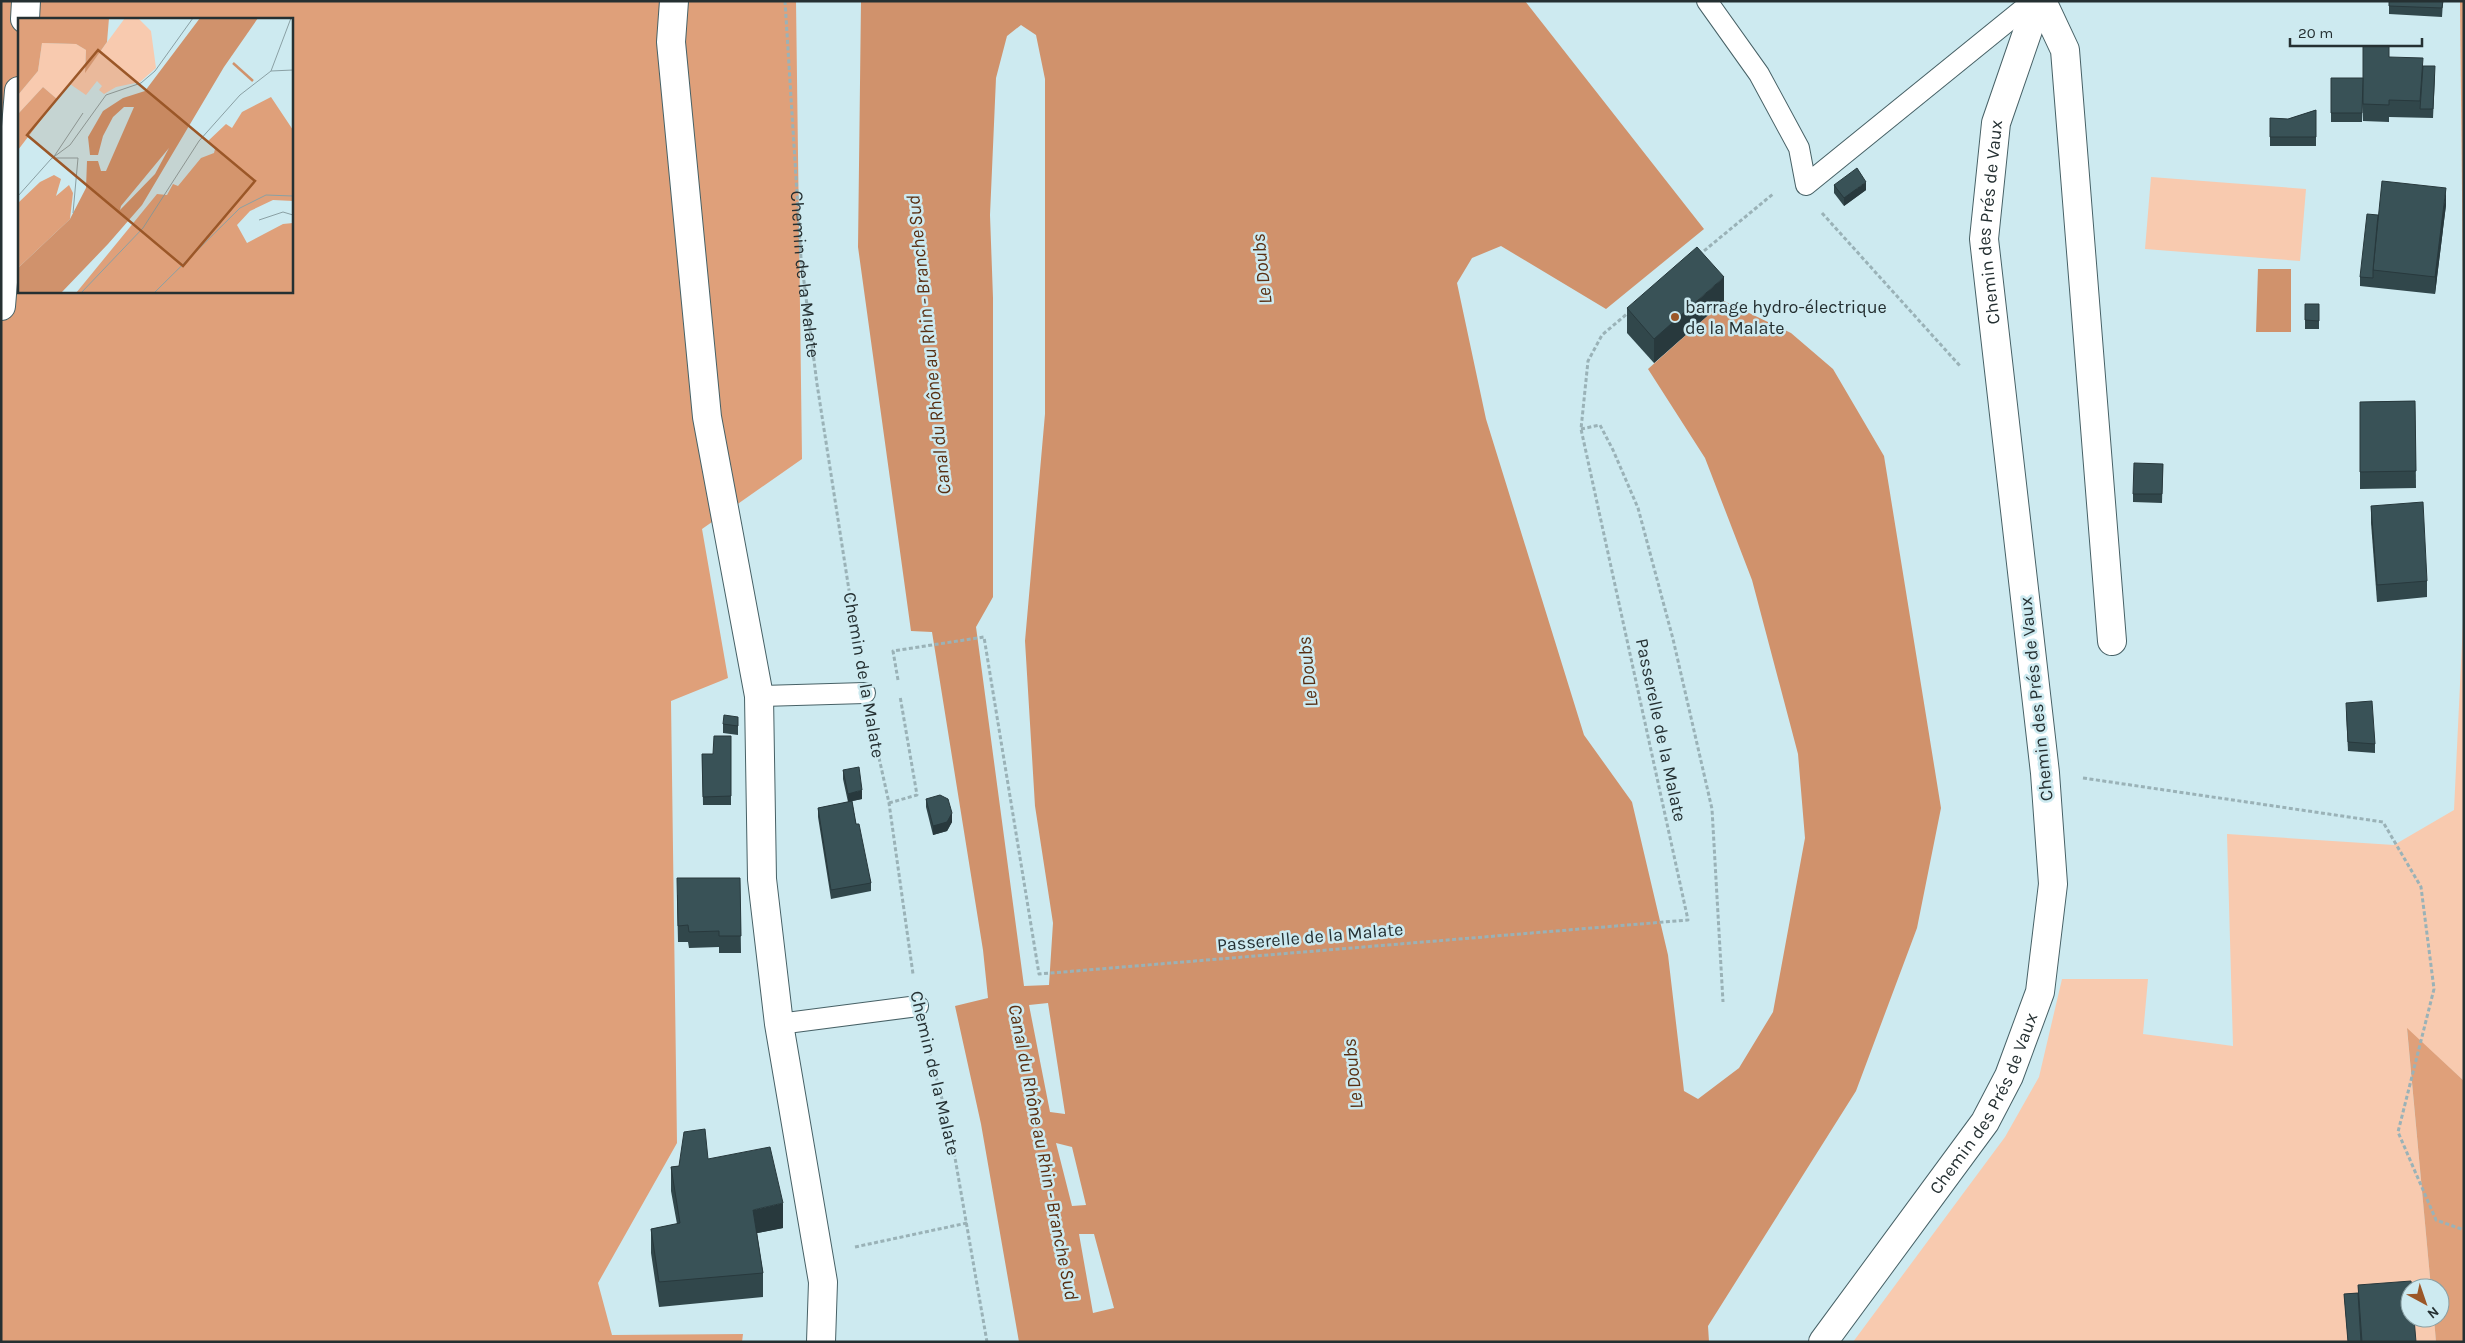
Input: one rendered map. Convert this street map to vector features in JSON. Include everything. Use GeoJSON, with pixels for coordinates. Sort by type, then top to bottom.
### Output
{"type":"FeatureCollection","features":[{"type":"Feature","properties":{"kind":"street"},"geometry":{"type":"LineString","coordinates":[[25,18],[26,1]]}},
{"type":"Feature","properties":{"kind":"street"},"geometry":{"type":"LineString","coordinates":[[674,1],[671,42],[707,417],[759,696],[762,879],[779,1024],[823,1282],[821,1342]]}},
{"type":"Feature","properties":{"kind":"street","name":"Chemin des Prés de Vaux"},"geometry":{"type":"LineString","coordinates":[[1823,1342],[1985,1122],[2009,1076],[2040,992],[2053,884],[2045,773],[1984,239],[1996,123],[2038,1]]}},
{"type":"Feature","properties":{"kind":"street"},"geometry":{"type":"LineString","coordinates":[[2042,1],[2066,50],[2112,641]]}},
{"type":"Feature","properties":{"kind":"street"},"geometry":{"type":"LineString","coordinates":[[1,306],[18,103]]}},
{"type":"Feature","properties":{"kind":"lane"},"geometry":{"type":"LineString","coordinates":[[1707,1],[1759,74],[1799,148],[1806,185],[2033,1]]}},
{"type":"Feature","properties":{"kind":"lane"},"geometry":{"type":"LineString","coordinates":[[759,696],[865,693]]}},
{"type":"Feature","properties":{"kind":"lane"},"geometry":{"type":"LineString","coordinates":[[779,1024],[918,1006]]}},
{"type":"Feature","properties":{"kind":"path","name":"Chemin de la Malate"},"geometry":{"type":"LineString","coordinates":[[785,1],[801,258],[817,384],[865,693],[889,802],[918,1006],[950,1128],[987,1342]]}},
{"type":"Feature","properties":{"kind":"path"},"geometry":{"type":"LineString","coordinates":[[1698,256],[1773,195],[1806,185],[1826,219],[1964,370]]}},
{"type":"Feature","properties":{"kind":"path"},"geometry":{"type":"LineString","coordinates":[[1632,311],[1602,335],[1588,361],[1581,429],[1600,425],[1613,450],[1638,508],[1673,639],[1712,810],[1723,1002]]}},
{"type":"Feature","properties":{"kind":"path","name":"Passerelle de la Malate"},"geometry":{"type":"LineString","coordinates":[[889,802],[917,795],[893,651],[984,637],[1040,974],[1688,920],[1581,429]]}},
{"type":"Feature","properties":{"kind":"path"},"geometry":{"type":"LineString","coordinates":[[2045,773],[2383,822],[2421,887],[2434,989],[2398,1132],[2436,1220],[2464,1230]]}},
{"type":"Feature","properties":{"kind":"path"},"geometry":{"type":"LineString","coordinates":[[817,1254],[966,1223]]}},
{"type":"Feature","properties":{"kind":"shaded area"},"geometry":{"type":"Polygon","coordinates":[[[1,1],[796,1],[802,459],[702,529],[728,678],[671,701],[677,1143],[598,1283],[612,1335],[743,1334],[742,1342],[1,1342],[1,1]]]}},
{"type":"Feature","properties":{"kind":"shaded area"},"geometry":{"type":"Polygon","coordinates":[[[2460,1],[2464,1],[2464,383],[2460,1]]]}},
{"type":"Feature","properties":{"kind":"shaded area"},"geometry":{"type":"Polygon","coordinates":[[[2151,177],[2306,189],[2300,261],[2145,249],[2151,177]]]}},
{"type":"Feature","properties":{"kind":"shaded area"},"geometry":{"type":"Polygon","coordinates":[[[2464,601],[2464,1081],[2407,1029],[2430,1278],[2400,1278],[2400,1328],[2435,1328],[2436,1342],[1853,1342],[2005,1137],[2039,1077],[2062,979],[2148,979],[2143,1034],[2233,1046],[2227,834],[2394,845],[2454,810],[2464,601]]]}},
{"type":"Feature","properties":{"kind":"shaded area"},"geometry":{"type":"Polygon","coordinates":[[[2407,1028],[2464,1081],[2464,1342],[2436,1342],[2435,1328],[2450,1328],[2450,1278],[2430,1278],[2407,1028]]]}},
{"type":"Feature","properties":{"kind":"water"},"geometry":{"type":"Polygon","coordinates":[[[861,1],[1525,1],[1704,229],[1606,309],[1501,246],[1472,258],[1457,283],[1486,419],[1584,735],[1632,802],[1668,955],[1684,1091],[1698,1099],[1739,1068],[1773,1012],[1805,838],[1798,754],[1752,580],[1705,458],[1648,369],[1724,301],[1791,333],[1833,369],[1884,456],[1941,808],[1917,928],[1856,1091],[1708,1326],[1709,1342],[1019,1342],[981,1124],[955,1006],[988,998],[983,950],[932,632],[911,631],[858,247],[861,1]],[[1021,25],[1007,36],[996,78],[990,215],[993,298],[993,597],[976,627],[1024,986],[1049,985],[1053,923],[1035,806],[1025,641],[1045,414],[1045,79],[1036,35],[1021,25]],[[1048,1003],[1029,1005],[1050,1112],[1065,1114],[1048,1003]],[[1056,1143],[1072,1206],[1086,1205],[1072,1147],[1056,1143]],[[1079,1234],[1093,1313],[1114,1308],[1094,1234],[1079,1234]]]}},
{"type":"Feature","properties":{"kind":"water"},"geometry":{"type":"Polygon","coordinates":[[[2258,269],[2291,269],[2291,332],[2256,332],[2258,269]]]}},
{"type":"Feature","properties":{"kind":"building"},"geometry":{"type":"Polygon","coordinates":[[[2389,1],[2443,1],[2442,8],[2389,6],[2389,1]]]}},
{"type":"Feature","properties":{"kind":"building"},"geometry":{"type":"Polygon","coordinates":[[[2363,46],[2389,46],[2389,57],[2423,58],[2420,101],[2389,100],[2389,105],[2363,104],[2363,46]]]}},
{"type":"Feature","properties":{"kind":"building"},"geometry":{"type":"Polygon","coordinates":[[[2423,66],[2435,66],[2433,109],[2420,109],[2423,66]]]}},
{"type":"Feature","properties":{"kind":"building"},"geometry":{"type":"Polygon","coordinates":[[[2331,78],[2363,78],[2362,113],[2331,113],[2331,78]]]}},
{"type":"Feature","properties":{"kind":"building"},"geometry":{"type":"Polygon","coordinates":[[[2316,110],[2316,137],[2270,137],[2270,118],[2288,119],[2316,110]]]}},
{"type":"Feature","properties":{"kind":"building"},"geometry":{"type":"Polygon","coordinates":[[[1857,168],[1866,182],[1844,198],[1834,185],[1857,168]]]}},
{"type":"Feature","properties":{"kind":"building"},"geometry":{"type":"Polygon","coordinates":[[[2382,181],[2446,188],[2435,277],[2373,270],[2382,181]]]}},
{"type":"Feature","properties":{"kind":"building"},"geometry":{"type":"Polygon","coordinates":[[[2367,214],[2378,215],[2373,278],[2360,277],[2367,214]]]}},
{"type":"Feature","properties":{"kind":"building"},"geometry":{"type":"Polygon","coordinates":[[[1697,247],[1724,277],[1654,339],[1627,308],[1697,247]]]}},
{"type":"Feature","properties":{"kind":"building"},"geometry":{"type":"Polygon","coordinates":[[[2305,304],[2319,304],[2319,321],[2305,320],[2305,304]]]}},
{"type":"Feature","properties":{"kind":"building"},"geometry":{"type":"Polygon","coordinates":[[[2415,401],[2416,471],[2360,472],[2360,402],[2415,401]]]}},
{"type":"Feature","properties":{"kind":"building"},"geometry":{"type":"Polygon","coordinates":[[[2134,463],[2163,464],[2162,494],[2133,494],[2134,463]]]}},
{"type":"Feature","properties":{"kind":"building"},"geometry":{"type":"Polygon","coordinates":[[[2423,502],[2427,581],[2377,585],[2371,506],[2423,502]]]}},
{"type":"Feature","properties":{"kind":"building"},"geometry":{"type":"Polygon","coordinates":[[[2372,701],[2375,744],[2348,742],[2346,703],[2372,701]]]}},
{"type":"Feature","properties":{"kind":"building"},"geometry":{"type":"Polygon","coordinates":[[[724,715],[738,717],[738,726],[723,724],[724,715]]]}},
{"type":"Feature","properties":{"kind":"building"},"geometry":{"type":"Polygon","coordinates":[[[714,736],[731,736],[731,796],[703,797],[702,754],[713,754],[714,736]]]}},
{"type":"Feature","properties":{"kind":"building"},"geometry":{"type":"Polygon","coordinates":[[[859,767],[862,790],[848,794],[843,770],[859,767]]]}},
{"type":"Feature","properties":{"kind":"building"},"geometry":{"type":"Polygon","coordinates":[[[940,795],[948,799],[952,813],[947,822],[933,826],[926,799],[940,795]]]}},
{"type":"Feature","properties":{"kind":"building"},"geometry":{"type":"Polygon","coordinates":[[[852,801],[856,824],[859,824],[871,883],[831,890],[818,808],[852,801]]]}},
{"type":"Feature","properties":{"kind":"building"},"geometry":{"type":"Polygon","coordinates":[[[677,878],[740,878],[741,936],[719,936],[719,931],[689,932],[688,925],[678,926],[677,878]]]}},
{"type":"Feature","properties":{"kind":"building"},"geometry":{"type":"Polygon","coordinates":[[[705,1129],[708,1159],[770,1147],[783,1203],[753,1210],[763,1273],[659,1282],[651,1229],[680,1223],[671,1167],[679,1166],[684,1132],[705,1129]]]}},
{"type":"Feature","properties":{"kind":"building"},"geometry":{"type":"Polygon","coordinates":[[[2400,1282],[2400,1328],[2415,1328],[2416,1342],[2362,1342],[2358,1285],[2400,1282]]]}},
{"type":"Feature","properties":{"kind":"building"},"geometry":{"type":"Polygon","coordinates":[[[2358,1293],[2361,1342],[2348,1342],[2344,1294],[2358,1293]]]}},
{"type":"Feature","properties":{"kind":"place","name":"barrage hydro-électrique de la Malate"},"geometry":{"type":"Point","coordinates":[1675,317]}},
{"type":"Feature","properties":{"kind":"water label","name":"Le Doubs"},"geometry":{"type":"Point","coordinates":[1262,269]}},
{"type":"Feature","properties":{"kind":"water label","name":"Canal du Rhône au Rhin - Branche Sud"},"geometry":{"type":"Point","coordinates":[929,345]}},
{"type":"Feature","properties":{"kind":"water label","name":"Le Doubs"},"geometry":{"type":"Point","coordinates":[1308,672]}},
{"type":"Feature","properties":{"kind":"water label","name":"Le Doubs"},"geometry":{"type":"Point","coordinates":[1353,1074]}},
{"type":"Feature","properties":{"kind":"water label","name":"Canal du Rhône au Rhin - Branche Sud"},"geometry":{"type":"Point","coordinates":[1043,1152]}}]}
